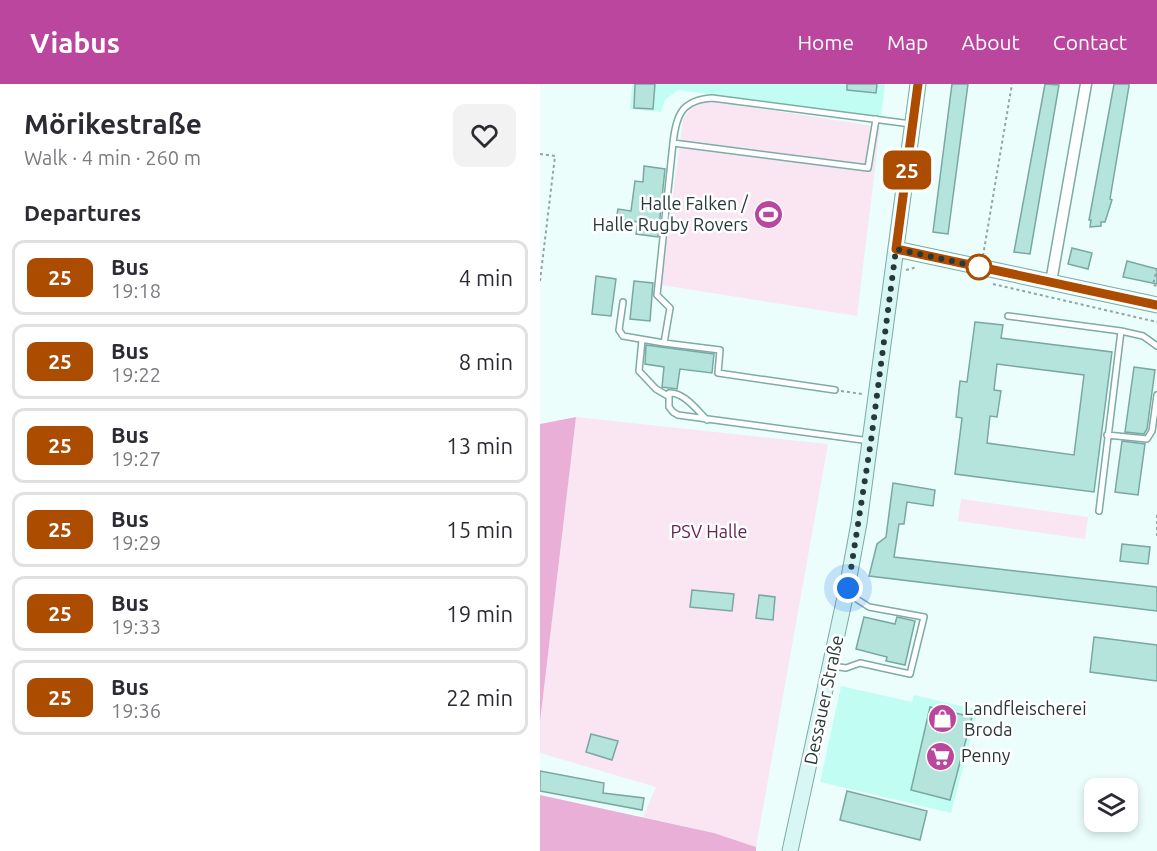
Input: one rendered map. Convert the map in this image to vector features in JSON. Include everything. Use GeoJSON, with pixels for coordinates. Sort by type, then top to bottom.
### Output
{"type":"FeatureCollection","features":[{"type":"Feature","properties":{"kind":"main road","name":"Dessauer Straße"},"geometry":{"type":"LineString","coordinates":[[790,851],[847,592],[871,441],[918,84]]}},
{"type":"Feature","properties":{"kind":"main road"},"geometry":{"type":"LineString","coordinates":[[896,249],[1157,305]]}},
{"type":"Feature","properties":{"kind":"street"},"geometry":{"type":"LineString","coordinates":[[1051,282],[1086,84]]}},
{"type":"Feature","properties":{"kind":"lane"},"geometry":{"type":"LineString","coordinates":[[664,343],[670,308],[657,295],[673,143],[679,114],[690,103],[704,99],[913,124]]}},
{"type":"Feature","properties":{"kind":"lane"},"geometry":{"type":"LineString","coordinates":[[673,143],[868,168],[876,119]]}},
{"type":"Feature","properties":{"kind":"lane"},"geometry":{"type":"LineString","coordinates":[[623,302],[620,333],[626,338],[664,343],[676,347],[720,350],[718,373],[835,390]]}},
{"type":"Feature","properties":{"kind":"lane"},"geometry":{"type":"LineString","coordinates":[[1008,316],[1143,336],[1157,346]]}},
{"type":"Feature","properties":{"kind":"lane"},"geometry":{"type":"LineString","coordinates":[[1099,511],[1121,332]]}},
{"type":"Feature","properties":{"kind":"lane"},"geometry":{"type":"LineString","coordinates":[[642,340],[639,371],[656,389],[668,396],[673,412],[707,420],[871,441]]}},
{"type":"Feature","properties":{"kind":"lane"},"geometry":{"type":"LineString","coordinates":[[668,396],[672,393],[685,399],[707,420]]}},
{"type":"Feature","properties":{"kind":"lane"},"geometry":{"type":"LineString","coordinates":[[1107,435],[1147,439],[1152,431],[1157,395]]}},
{"type":"Feature","properties":{"kind":"lane"},"geometry":{"type":"LineString","coordinates":[[831,665],[846,668],[860,663],[910,674],[924,617],[869,607],[847,592]]}},
{"type":"Feature","properties":{"kind":"path"},"geometry":{"type":"LineString","coordinates":[[979,267],[984,255],[1012,84]]}},
{"type":"Feature","properties":{"kind":"path"},"geometry":{"type":"LineString","coordinates":[[540,154],[555,156],[540,281]]}},
{"type":"Feature","properties":{"kind":"path"},"geometry":{"type":"LineString","coordinates":[[906,270],[921,268]]}},
{"type":"Feature","properties":{"kind":"path"},"geometry":{"type":"LineString","coordinates":[[1157,268],[1153,285],[1157,286]]}},
{"type":"Feature","properties":{"kind":"path"},"geometry":{"type":"LineString","coordinates":[[988,283],[1157,322]]}},
{"type":"Feature","properties":{"kind":"path"},"geometry":{"type":"LineString","coordinates":[[835,390],[877,396]]}},
{"type":"Feature","properties":{"kind":"path"},"geometry":{"type":"LineString","coordinates":[[1157,515],[1157,536]]}},
{"type":"Feature","properties":{"kind":"shaded area"},"geometry":{"type":"Polygon","coordinates":[[[632,84],[885,84],[881,117],[678,90],[665,100],[661,112],[630,109],[632,84]]]}},
{"type":"Feature","properties":{"kind":"shaded area"},"geometry":{"type":"Polygon","coordinates":[[[576,417],[540,722],[540,424],[576,417]]]}},
{"type":"Feature","properties":{"kind":"shaded area"},"geometry":{"type":"Polygon","coordinates":[[[841,686],[912,702],[914,695],[978,710],[951,813],[820,782],[841,686]]]}},
{"type":"Feature","properties":{"kind":"shaded area"},"geometry":{"type":"Polygon","coordinates":[[[540,795],[714,833],[756,847],[756,851],[540,851],[540,795]]]}},
{"type":"Feature","properties":{"kind":"green space","name":"Halle Falken / Halle Rugby Rovers"},"geometry":{"type":"Polygon","coordinates":[[[711,101],[880,127],[857,316],[661,285],[683,120],[691,107],[711,101]]]}},
{"type":"Feature","properties":{"kind":"green space","name":"PSV Halle"},"geometry":{"type":"Polygon","coordinates":[[[576,417],[828,444],[756,847],[714,833],[643,817],[656,787],[540,753],[540,722],[576,417]]]}},
{"type":"Feature","properties":{"kind":"green space"},"geometry":{"type":"Polygon","coordinates":[[[961,499],[1088,517],[1085,539],[958,521],[961,499]]]}},
{"type":"Feature","properties":{"kind":"building"},"geometry":{"type":"Polygon","coordinates":[[[635,84],[655,84],[653,109],[634,108],[635,84]]]}},
{"type":"Feature","properties":{"kind":"building"},"geometry":{"type":"Polygon","coordinates":[[[847,84],[877,84],[876,93],[847,90],[847,84]]]}},
{"type":"Feature","properties":{"kind":"building"},"geometry":{"type":"Polygon","coordinates":[[[952,84],[968,84],[948,234],[933,232],[952,84]]]}},
{"type":"Feature","properties":{"kind":"building"},"geometry":{"type":"Polygon","coordinates":[[[1045,84],[1059,85],[1030,254],[1014,252],[1045,84]]]}},
{"type":"Feature","properties":{"kind":"building"},"geometry":{"type":"Polygon","coordinates":[[[1114,84],[1129,84],[1129,86],[1110,199],[1112,200],[1105,222],[1101,222],[1101,226],[1090,227],[1091,220],[1089,220],[1114,84]]]}},
{"type":"Feature","properties":{"kind":"building"},"geometry":{"type":"Polygon","coordinates":[[[644,166],[665,169],[658,237],[636,234],[638,222],[616,219],[618,209],[631,211],[635,181],[643,182],[644,166]]]}},
{"type":"Feature","properties":{"kind":"building"},"geometry":{"type":"Polygon","coordinates":[[[1072,248],[1092,253],[1088,269],[1068,264],[1072,248]]]}},
{"type":"Feature","properties":{"kind":"building"},"geometry":{"type":"Polygon","coordinates":[[[1127,261],[1157,269],[1157,284],[1123,277],[1127,261]]]}},
{"type":"Feature","properties":{"kind":"building"},"geometry":{"type":"Polygon","coordinates":[[[596,276],[616,279],[611,316],[592,314],[596,276]]]}},
{"type":"Feature","properties":{"kind":"building"},"geometry":{"type":"Polygon","coordinates":[[[634,281],[653,283],[650,321],[630,319],[634,281]]]}},
{"type":"Feature","properties":{"kind":"building"},"geometry":{"type":"Polygon","coordinates":[[[975,322],[1003,325],[1001,338],[1112,352],[1094,492],[955,474],[962,418],[956,417],[960,381],[967,382],[975,322]],[[997,364],[994,390],[1001,391],[997,417],[990,416],[987,443],[1074,455],[1084,375],[997,364]]]}},
{"type":"Feature","properties":{"kind":"building"},"geometry":{"type":"Polygon","coordinates":[[[646,345],[714,354],[712,373],[680,369],[677,389],[662,387],[664,367],[645,364],[646,345]]]}},
{"type":"Feature","properties":{"kind":"building"},"geometry":{"type":"Polygon","coordinates":[[[1134,367],[1155,370],[1147,429],[1144,434],[1125,432],[1134,367]]]}},
{"type":"Feature","properties":{"kind":"building"},"geometry":{"type":"Polygon","coordinates":[[[1122,441],[1145,444],[1138,495],[1115,492],[1122,441]]]}},
{"type":"Feature","properties":{"kind":"building"},"geometry":{"type":"Polygon","coordinates":[[[893,483],[935,490],[933,506],[907,502],[904,524],[899,524],[894,557],[1157,587],[1157,611],[869,576],[877,544],[886,537],[893,483]]]}},
{"type":"Feature","properties":{"kind":"building"},"geometry":{"type":"Polygon","coordinates":[[[1122,544],[1150,547],[1148,564],[1120,561],[1122,544]]]}},
{"type":"Feature","properties":{"kind":"building"},"geometry":{"type":"Polygon","coordinates":[[[692,590],[734,594],[732,611],[690,607],[692,590]]]}},
{"type":"Feature","properties":{"kind":"building"},"geometry":{"type":"Polygon","coordinates":[[[759,595],[775,597],[773,620],[756,618],[759,595]]]}},
{"type":"Feature","properties":{"kind":"building"},"geometry":{"type":"Polygon","coordinates":[[[864,617],[895,624],[897,617],[915,621],[905,665],[886,661],[887,657],[856,649],[864,617]]]}},
{"type":"Feature","properties":{"kind":"building"},"geometry":{"type":"Polygon","coordinates":[[[1094,637],[1157,645],[1157,681],[1090,672],[1094,637]]]}},
{"type":"Feature","properties":{"kind":"building","name":"Penny"},"geometry":{"type":"Polygon","coordinates":[[[930,707],[972,717],[950,800],[911,790],[930,707]]]}},
{"type":"Feature","properties":{"kind":"building"},"geometry":{"type":"Polygon","coordinates":[[[591,734],[618,741],[612,760],[586,752],[591,734]]]}},
{"type":"Feature","properties":{"kind":"building"},"geometry":{"type":"Polygon","coordinates":[[[540,771],[604,783],[603,793],[644,798],[642,810],[540,791],[540,771]]]}},
{"type":"Feature","properties":{"kind":"building"},"geometry":{"type":"Polygon","coordinates":[[[847,791],[927,811],[920,840],[840,820],[847,791]]]}},
{"type":"Feature","properties":{"kind":"bus line","name":"25"},"geometry":{"type":"LineString","coordinates":[[918,84],[896,249],[1157,305]]}},
{"type":"Feature","properties":{"kind":"place","name":"Halle Falken / Halle Rugby Rovers"},"geometry":{"type":"Point","coordinates":[769,214]}},
{"type":"Feature","properties":{"kind":"place","name":"Landfleischerei Broda"},"geometry":{"type":"Point","coordinates":[943,719]}},
{"type":"Feature","properties":{"kind":"place","name":"Penny"},"geometry":{"type":"Point","coordinates":[940,756]}},
{"type":"Feature","properties":{"kind":"route"},"geometry":{"type":"LineString","coordinates":[[848,588],[871,441],[896,249],[979,267]]}}]}
